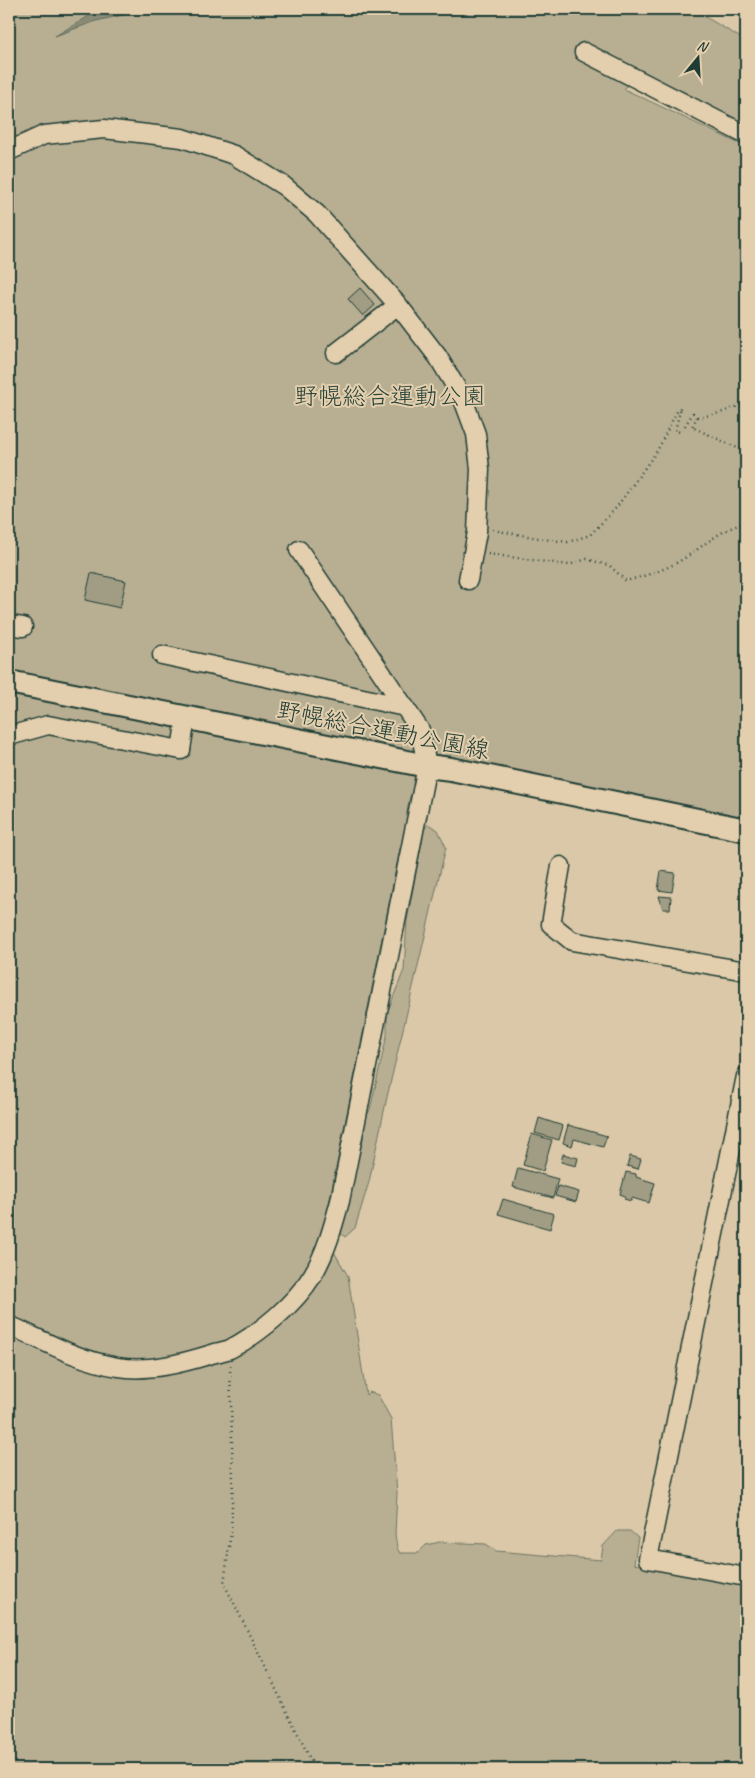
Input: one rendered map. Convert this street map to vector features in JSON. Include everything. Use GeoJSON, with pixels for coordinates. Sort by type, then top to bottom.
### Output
{"type":"FeatureCollection","features":[{"type":"Feature","properties":{"kind":"main road","name":"野幌総合運動公園線"},"geometry":{"type":"LineString","coordinates":[[9,682],[427,766],[451,769],[746,830]]}},
{"type":"Feature","properties":{"kind":"street"},"geometry":{"type":"LineString","coordinates":[[584,52],[746,135]]}},
{"type":"Feature","properties":{"kind":"street"},"geometry":{"type":"LineString","coordinates":[[9,151],[44,135],[104,129],[182,138],[234,155],[284,186],[317,214],[398,305],[438,357],[463,399],[476,434],[480,469],[477,528],[468,580]]}},
{"type":"Feature","properties":{"kind":"street"},"geometry":{"type":"LineString","coordinates":[[336,353],[398,305]]}},
{"type":"Feature","properties":{"kind":"street"},"geometry":{"type":"LineString","coordinates":[[9,1325],[76,1357],[121,1367],[134,1368],[171,1365],[194,1360],[230,1349],[278,1316],[311,1277],[331,1232],[342,1191],[427,766],[420,730],[299,550]]}},
{"type":"Feature","properties":{"kind":"street"},"geometry":{"type":"LineString","coordinates":[[162,655],[405,707]]}},
{"type":"Feature","properties":{"kind":"street"},"geometry":{"type":"LineString","coordinates":[[9,736],[48,725],[181,750],[186,717]]}},
{"type":"Feature","properties":{"kind":"street"},"geometry":{"type":"LineString","coordinates":[[561,866],[551,924],[572,941],[746,971]]}},
{"type":"Feature","properties":{"kind":"street"},"geometry":{"type":"LineString","coordinates":[[746,1076],[648,1559],[746,1577]]}},
{"type":"Feature","properties":{"kind":"path"},"geometry":{"type":"LineString","coordinates":[[477,528],[568,542],[590,535],[616,508],[657,452],[676,413],[681,407],[675,431],[682,432],[693,413],[697,417],[715,415],[735,409],[746,402]]}},
{"type":"Feature","properties":{"kind":"path"},"geometry":{"type":"LineString","coordinates":[[697,417],[692,427],[746,452]]}},
{"type":"Feature","properties":{"kind":"path"},"geometry":{"type":"LineString","coordinates":[[472,551],[569,565],[587,559],[610,566],[626,580],[651,574],[678,562],[711,539],[734,526],[746,523]]}},
{"type":"Feature","properties":{"kind":"path"},"geometry":{"type":"LineString","coordinates":[[230,1349],[233,1479],[231,1532],[224,1583],[315,1769]]}},
{"type":"Feature","properties":{"kind":"green space","name":"野幌総合運動公園"},"geometry":{"type":"Polygon","coordinates":[[[9,9],[692,9],[746,41],[746,125],[682,91],[662,89],[635,77],[624,89],[746,147],[746,819],[419,751],[417,790],[410,796],[407,812],[409,821],[403,847],[400,848],[323,1233],[348,1276],[366,1395],[369,1392],[378,1395],[391,1419],[397,1493],[395,1534],[397,1548],[400,1553],[418,1553],[426,1545],[440,1542],[486,1544],[496,1551],[601,1560],[603,1546],[617,1531],[630,1531],[638,1538],[634,1564],[746,1585],[746,1769],[9,1769],[9,9]]]}},
{"type":"Feature","properties":{"kind":"green space"},"geometry":{"type":"Polygon","coordinates":[[[428,824],[438,830],[446,847],[369,1182],[355,1228],[345,1237],[339,1232],[363,1140],[363,1122],[370,1110],[387,1035],[387,1013],[404,970],[407,921],[424,830],[428,824]]]}},
{"type":"Feature","properties":{"kind":"shaded area"},"geometry":{"type":"Polygon","coordinates":[[[101,9],[150,9],[96,21],[55,36],[101,9]]]}},
{"type":"Feature","properties":{"kind":"building"},"geometry":{"type":"Polygon","coordinates":[[[360,288],[375,305],[363,316],[348,299],[360,288]]]}},
{"type":"Feature","properties":{"kind":"building"},"geometry":{"type":"Polygon","coordinates":[[[91,573],[126,581],[120,608],[85,600],[91,573]]]}},
{"type":"Feature","properties":{"kind":"building"},"geometry":{"type":"Polygon","coordinates":[[[661,871],[675,873],[672,892],[658,890],[661,871]]]}},
{"type":"Feature","properties":{"kind":"building"},"geometry":{"type":"Polygon","coordinates":[[[659,896],[671,897],[670,909],[663,909],[659,896]]]}},
{"type":"Feature","properties":{"kind":"building"},"geometry":{"type":"Polygon","coordinates":[[[539,1118],[563,1126],[559,1140],[535,1133],[539,1118]]]}},
{"type":"Feature","properties":{"kind":"building"},"geometry":{"type":"Polygon","coordinates":[[[568,1125],[607,1136],[603,1147],[574,1139],[572,1146],[563,1143],[568,1125]]]}},
{"type":"Feature","properties":{"kind":"building"},"geometry":{"type":"Polygon","coordinates":[[[532,1134],[552,1140],[543,1171],[523,1165],[532,1134]]]}},
{"type":"Feature","properties":{"kind":"building"},"geometry":{"type":"Polygon","coordinates":[[[563,1154],[578,1158],[576,1166],[561,1162],[563,1154]]]}},
{"type":"Feature","properties":{"kind":"building"},"geometry":{"type":"Polygon","coordinates":[[[630,1156],[641,1159],[638,1169],[627,1166],[630,1156]]]}},
{"type":"Feature","properties":{"kind":"building"},"geometry":{"type":"Polygon","coordinates":[[[518,1168],[558,1179],[553,1198],[513,1187],[518,1168]]]}},
{"type":"Feature","properties":{"kind":"building"},"geometry":{"type":"Polygon","coordinates":[[[626,1172],[636,1174],[636,1177],[655,1183],[649,1203],[632,1198],[631,1201],[624,1199],[625,1196],[620,1194],[626,1172]]]}},
{"type":"Feature","properties":{"kind":"building"},"geometry":{"type":"Polygon","coordinates":[[[558,1186],[579,1192],[576,1202],[555,1196],[558,1186]]]}},
{"type":"Feature","properties":{"kind":"building"},"geometry":{"type":"Polygon","coordinates":[[[503,1199],[554,1214],[550,1229],[498,1214],[503,1199]]]}}]}
